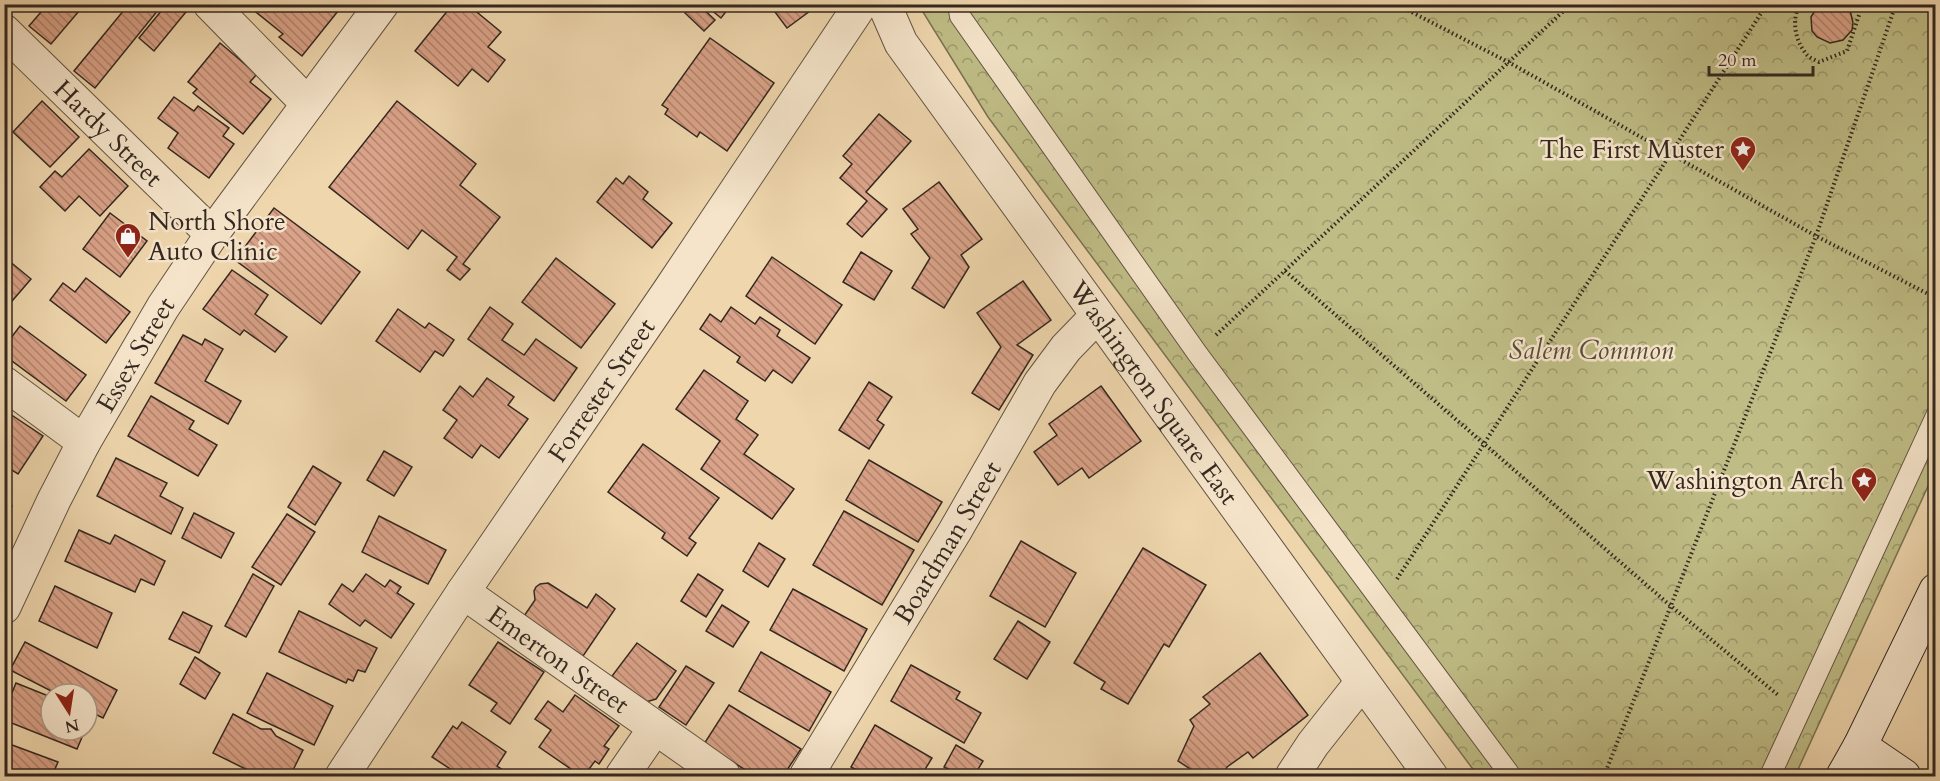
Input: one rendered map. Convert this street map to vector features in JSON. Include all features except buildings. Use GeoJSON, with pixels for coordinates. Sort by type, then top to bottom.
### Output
{"type":"FeatureCollection","features":[{"type":"Feature","properties":{"kind":"street"},"geometry":{"type":"LineString","coordinates":[[210,4],[308,104]]}},
{"type":"Feature","properties":{"kind":"street","name":"Essex Street"},"geometry":{"type":"LineString","coordinates":[[4,607],[84,442],[163,307],[213,234],[382,4]]}},
{"type":"Feature","properties":{"kind":"street","name":"Forrester Street"},"geometry":{"type":"LineString","coordinates":[[342,777],[463,592],[669,291],[861,4]]}},
{"type":"Feature","properties":{"kind":"street","name":"Washington Square East"},"geometry":{"type":"LineString","coordinates":[[884,4],[901,43],[1431,777]]}},
{"type":"Feature","properties":{"kind":"street","name":"Hardy Street"},"geometry":{"type":"LineString","coordinates":[[4,31],[213,234]]}},
{"type":"Feature","properties":{"kind":"street","name":"Boardman Street"},"geometry":{"type":"LineString","coordinates":[[806,777],[955,531],[1040,383],[1066,348],[1097,316]]}},
{"type":"Feature","properties":{"kind":"street"},"geometry":{"type":"LineString","coordinates":[[4,383],[84,442]]}},
{"type":"Feature","properties":{"kind":"street"},"geometry":{"type":"LineString","coordinates":[[1844,777],[1935,590]]}},
{"type":"Feature","properties":{"kind":"street","name":"Emerton Street"},"geometry":{"type":"LineString","coordinates":[[463,592],[724,777]]}},
{"type":"Feature","properties":{"kind":"street"},"geometry":{"type":"LineString","coordinates":[[1292,777],[1313,744],[1362,682]]}},
{"type":"Feature","properties":{"kind":"street","name":"Emerton Street"},"geometry":{"type":"LineString","coordinates":[[622,777],[655,728]]}},
{"type":"Feature","properties":{"kind":"street"},"geometry":{"type":"LineString","coordinates":[[1860,746],[1904,777]]}},
{"type":"Feature","properties":{"kind":"lane"},"geometry":{"type":"LineString","coordinates":[[958,4],[960,16],[1197,353],[1511,777]]}},
{"type":"Feature","properties":{"kind":"lane"},"geometry":{"type":"LineString","coordinates":[[1770,777],[1935,416]]}},
{"type":"Feature","properties":{"kind":"path"},"geometry":{"type":"LineString","coordinates":[[1396,4],[1509,63],[1816,236],[1935,298]]}},
{"type":"Feature","properties":{"kind":"path"},"geometry":{"type":"LineString","coordinates":[[1197,353],[1571,4]]}},
{"type":"Feature","properties":{"kind":"path"},"geometry":{"type":"LineString","coordinates":[[1382,603],[1767,4]]}},
{"type":"Feature","properties":{"kind":"path"},"geometry":{"type":"LineString","coordinates":[[1800,4],[1797,9],[1795,32],[1807,56],[1819,62],[1846,51],[1860,4]]}},
{"type":"Feature","properties":{"kind":"path"},"geometry":{"type":"LineString","coordinates":[[1604,777],[1816,236],[1896,4]]}},
{"type":"Feature","properties":{"kind":"path"},"geometry":{"type":"LineString","coordinates":[[1285,272],[1672,607],[1799,713]]}},
{"type":"Feature","properties":{"kind":"green space","name":"Salem Common"},"geometry":{"type":"Polygon","coordinates":[[[918,4],[1935,5],[1935,471],[1795,776],[1478,776],[988,117],[918,4]]]}},
{"type":"Feature","properties":{"kind":"place","name":"The First Muster"},"geometry":{"type":"Point","coordinates":[1743,172]}},
{"type":"Feature","properties":{"kind":"place","name":"North Shore Auto Clinic"},"geometry":{"type":"Point","coordinates":[128,259]}},
{"type":"Feature","properties":{"kind":"place","name":"Washington Arch"},"geometry":{"type":"Point","coordinates":[1864,503]}}]}
